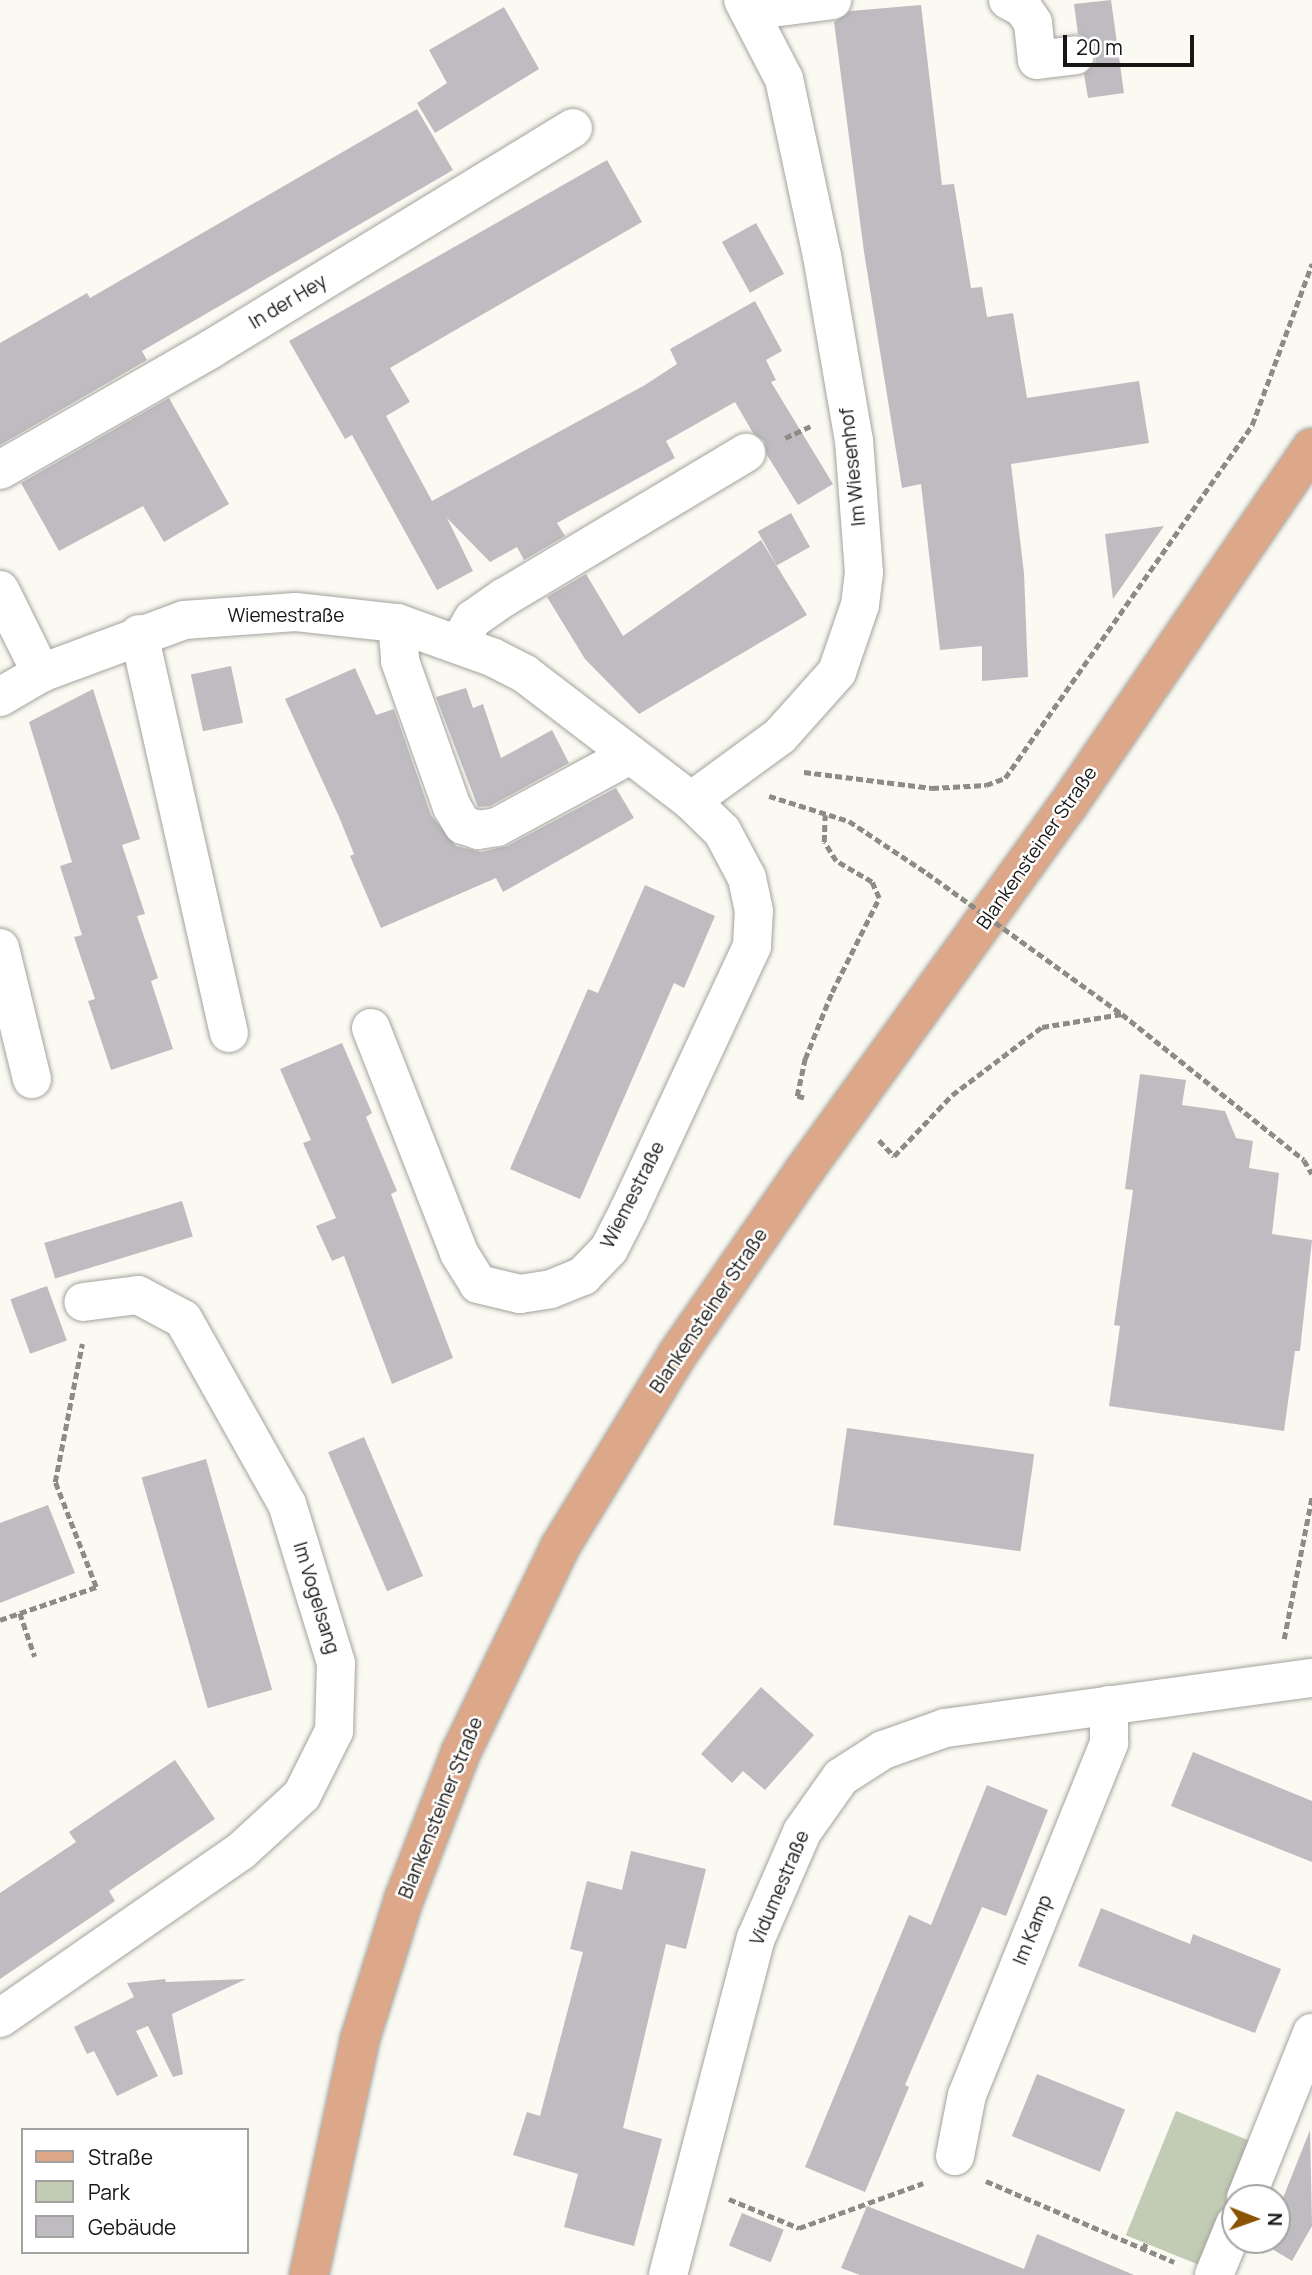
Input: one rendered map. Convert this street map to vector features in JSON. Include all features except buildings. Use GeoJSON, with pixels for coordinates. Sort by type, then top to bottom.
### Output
{"type":"FeatureCollection","features":[{"type":"Feature","properties":{"kind":"main road","name":"Blankensteiner Straße"},"geometry":{"type":"LineString","coordinates":[[309,2275],[360,2039],[404,1899],[461,1752],[561,1547],[685,1344],[804,1171],[1066,808],[1312,447]]}},
{"type":"Feature","properties":{"kind":"street"},"geometry":{"type":"LineString","coordinates":[[746,6],[832,0]]}},
{"type":"Feature","properties":{"kind":"street"},"geometry":{"type":"LineString","coordinates":[[1008,0],[1023,8],[1033,23],[1037,60],[1075,54]]}},
{"type":"Feature","properties":{"kind":"street","name":"Im Wiesenhof"},"geometry":{"type":"LineString","coordinates":[[691,801],[780,736],[836,672],[860,605],[864,573],[854,441],[822,257],[784,79],[746,6]]}},
{"type":"Feature","properties":{"kind":"street","name":"In der Hey"},"geometry":{"type":"LineString","coordinates":[[0,470],[211,349],[573,128]]}},
{"type":"Feature","properties":{"kind":"street"},"geometry":{"type":"LineString","coordinates":[[459,643],[473,619],[505,597],[746,453]]}},
{"type":"Feature","properties":{"kind":"street"},"geometry":{"type":"LineString","coordinates":[[0,590],[41,673]]}},
{"type":"Feature","properties":{"kind":"street","name":"Wiemestraße"},"geometry":{"type":"LineString","coordinates":[[0,697],[41,673],[139,634],[184,620],[242,613],[307,613],[397,623],[459,643],[526,674],[630,755]]}},
{"type":"Feature","properties":{"kind":"street"},"geometry":{"type":"LineString","coordinates":[[397,623],[400,661],[452,807],[463,825],[478,830],[496,827],[630,755],[691,801]]}},
{"type":"Feature","properties":{"kind":"street"},"geometry":{"type":"LineString","coordinates":[[139,634],[229,1034]]}},
{"type":"Feature","properties":{"kind":"street","name":"Wiemestraße"},"geometry":{"type":"LineString","coordinates":[[371,1028],[459,1253],[478,1284],[520,1294],[551,1289],[583,1276],[609,1249],[629,1210],[752,946],[754,911],[747,878],[722,831],[691,801]]}},
{"type":"Feature","properties":{"kind":"street"},"geometry":{"type":"LineString","coordinates":[[0,948],[33,1079]]}},
{"type":"Feature","properties":{"kind":"street","name":"Im Vogelsang"},"geometry":{"type":"LineString","coordinates":[[0,2018],[240,1852],[302,1795],[334,1731],[335,1663],[287,1504],[183,1319],[138,1295],[83,1301]]}},
{"type":"Feature","properties":{"kind":"street","name":"Vidumestraße"},"geometry":{"type":"LineString","coordinates":[[668,2275],[756,1938],[802,1832],[841,1777],[883,1750],[945,1728],[1294,1682]]}},
{"type":"Feature","properties":{"kind":"street","name":"Im Kamp"},"geometry":{"type":"LineString","coordinates":[[955,2156],[967,2095],[1108,1743],[1109,1705]]}},
{"type":"Feature","properties":{"kind":"street"},"geometry":{"type":"LineString","coordinates":[[1252,2184],[1312,2033]]}},
{"type":"Feature","properties":{"kind":"street"},"geometry":{"type":"LineString","coordinates":[[1198,2270],[1221,2241]]}},
{"type":"Feature","properties":{"kind":"path"},"geometry":{"type":"LineString","coordinates":[[800,772],[932,788],[986,785],[1005,778],[1252,425],[1312,264]]}},
{"type":"Feature","properties":{"kind":"path"},"geometry":{"type":"LineString","coordinates":[[734,768],[770,797],[849,821],[927,873],[1122,1014],[1304,1160],[1312,1174]]}},
{"type":"Feature","properties":{"kind":"path"},"geometry":{"type":"LineString","coordinates":[[797,1096],[805,1059],[832,992],[879,898],[872,883],[836,861],[824,842],[825,815]]}},
{"type":"Feature","properties":{"kind":"path"},"geometry":{"type":"LineString","coordinates":[[894,1156],[952,1095],[1042,1027],[1122,1014]]}},
{"type":"Feature","properties":{"kind":"path"},"geometry":{"type":"LineString","coordinates":[[0,1620],[96,1587],[55,1482],[83,1340],[83,1301]]}},
{"type":"Feature","properties":{"kind":"path"},"geometry":{"type":"LineString","coordinates":[[1294,1682],[1312,1496]]}},
{"type":"Feature","properties":{"kind":"path"},"geometry":{"type":"LineString","coordinates":[[20,1613],[36,1657]]}},
{"type":"Feature","properties":{"kind":"path"},"geometry":{"type":"LineString","coordinates":[[723,2197],[799,2228],[927,2182],[955,2156],[982,2180],[1198,2270]]}},
{"type":"Feature","properties":{"kind":"path"},"geometry":{"type":"LineString","coordinates":[[1143,2249],[1146,2243]]}},
{"type":"Feature","properties":{"kind":"green space"},"geometry":{"type":"Polygon","coordinates":[[[1176,2111],[1254,2142],[1237,2184],[1221,2184],[1221,2224],[1204,2267],[1126,2235],[1176,2111]]]}}]}
